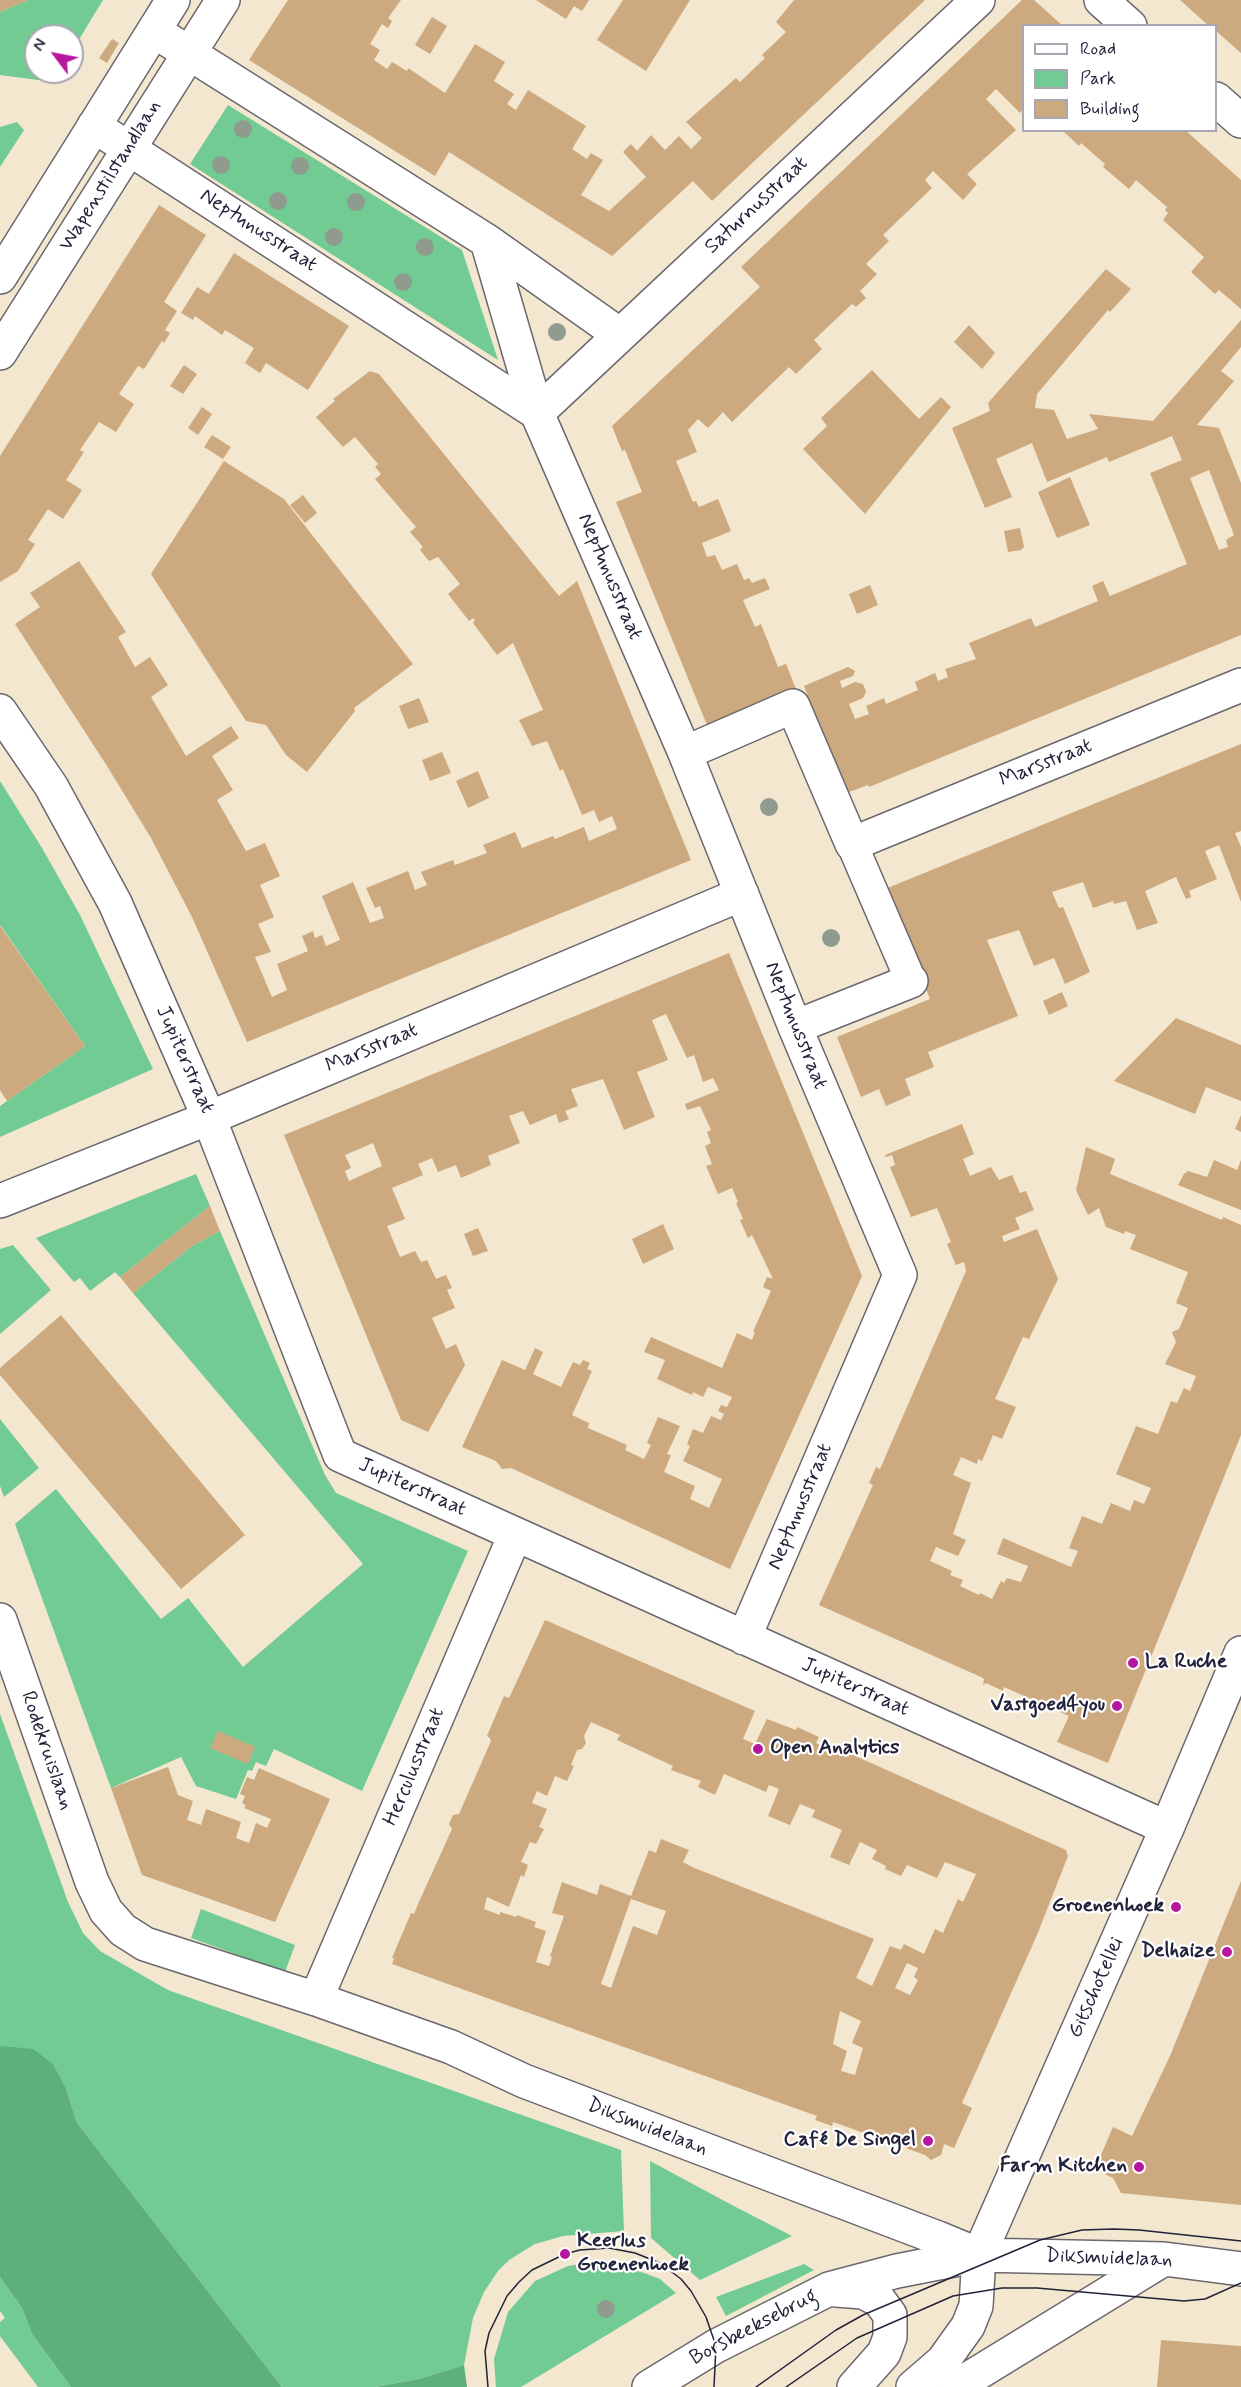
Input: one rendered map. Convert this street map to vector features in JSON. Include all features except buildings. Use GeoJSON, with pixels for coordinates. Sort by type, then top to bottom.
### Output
{"type":"FeatureCollection","features":[{"type":"Feature","properties":{"kind":"street","name":"Wapenstilstandlaan"},"geometry":{"type":"LineString","coordinates":[[0,277],[173,0]]}},
{"type":"Feature","properties":{"kind":"street","name":"Wapenstilstandlaan"},"geometry":{"type":"LineString","coordinates":[[0,352],[223,0]]}},
{"type":"Feature","properties":{"kind":"street","name":"Saturnusstraat"},"geometry":{"type":"LineString","coordinates":[[537,413],[978,0]]}},
{"type":"Feature","properties":{"kind":"street"},"geometry":{"type":"LineString","coordinates":[[1101,0],[1128,24]]}},
{"type":"Feature","properties":{"kind":"street"},"geometry":{"type":"LineString","coordinates":[[154,31],[487,241],[620,335]]}},
{"type":"Feature","properties":{"kind":"street"},"geometry":{"type":"LineString","coordinates":[[1217,101],[1241,121]]}},
{"type":"Feature","properties":{"kind":"street","name":"Neptunusstraat"},"geometry":{"type":"LineString","coordinates":[[94,126],[537,413]]}},
{"type":"Feature","properties":{"kind":"street","name":"Neptunusstraat"},"geometry":{"type":"LineString","coordinates":[[487,241],[537,413],[685,753],[795,1027],[900,1275],[744,1638]]}},
{"type":"Feature","properties":{"kind":"street","name":"Marsstraat"},"geometry":{"type":"LineString","coordinates":[[852,844],[1241,685]]}},
{"type":"Feature","properties":{"kind":"street"},"geometry":{"type":"LineString","coordinates":[[685,753],[793,706],[910,981],[795,1027]]}},
{"type":"Feature","properties":{"kind":"street","name":"Jupiterstraat"},"geometry":{"type":"LineString","coordinates":[[0,711],[51,786],[115,903],[209,1118],[340,1455],[1167,1828]]}},
{"type":"Feature","properties":{"kind":"street","name":"Marsstraat"},"geometry":{"type":"LineString","coordinates":[[0,1201],[209,1118],[742,894]]}},
{"type":"Feature","properties":{"kind":"street","name":"Herculusstraat"},"geometry":{"type":"LineString","coordinates":[[316,1999],[515,1535]]}},
{"type":"Feature","properties":{"kind":"street","name":"Rodekruislaan"},"geometry":{"type":"LineString","coordinates":[[0,1620],[92,1882]]}},
{"type":"Feature","properties":{"kind":"street","name":"Gitschotellei"},"geometry":{"type":"LineString","coordinates":[[979,2255],[1167,1828],[1241,1653]]}},
{"type":"Feature","properties":{"kind":"street","name":"Diksmuidelaan"},"geometry":{"type":"LineString","coordinates":[[92,1882],[106,1911],[123,1930],[145,1944],[316,1999],[451,2048],[524,2081],[979,2255],[1164,2259],[1241,2269]]}},
{"type":"Feature","properties":{"kind":"street"},"geometry":{"type":"LineString","coordinates":[[913,2387],[943,2361],[968,2326],[976,2306],[979,2255]]}},
{"type":"Feature","properties":{"kind":"street","name":"Borsbeeksebrug"},"geometry":{"type":"LineString","coordinates":[[649,2387],[716,2346],[829,2289],[897,2271],[979,2255]]}},
{"type":"Feature","properties":{"kind":"street"},"geometry":{"type":"LineString","coordinates":[[955,2387],[1164,2259]]}},
{"type":"Feature","properties":{"kind":"street","name":"Borsbeeksebrug"},"geometry":{"type":"LineString","coordinates":[[829,2289],[862,2292],[879,2300],[890,2315],[890,2337],[884,2353],[854,2387]]}},
{"type":"Feature","properties":{"kind":"green space"},"geometry":{"type":"Polygon","coordinates":[[[28,0],[103,0],[84,31],[84,24],[24,24],[24,78],[0,75],[0,12],[28,0]]]}},
{"type":"Feature","properties":{"kind":"green space"},"geometry":{"type":"Polygon","coordinates":[[[228,105],[462,250],[498,360],[190,164],[228,105]]]}},
{"type":"Feature","properties":{"kind":"green space"},"geometry":{"type":"Polygon","coordinates":[[[17,122],[24,130],[0,167],[0,127],[17,122]]]}},
{"type":"Feature","properties":{"kind":"green space"},"geometry":{"type":"Polygon","coordinates":[[[0,781],[80,915],[153,1069],[0,1137],[0,1106],[85,1046],[0,925],[0,781]]]}},
{"type":"Feature","properties":{"kind":"green space"},"geometry":{"type":"Polygon","coordinates":[[[196,1174],[210,1206],[120,1277],[115,1272],[90,1291],[80,1278],[74,1282],[36,1238],[196,1174]]]}},
{"type":"Feature","properties":{"kind":"green space"},"geometry":{"type":"Polygon","coordinates":[[[220,1231],[325,1475],[336,1493],[468,1551],[362,1791],[274,1749],[266,1766],[256,1762],[252,1771],[248,1770],[236,1799],[196,1786],[181,1757],[111,1788],[15,1524],[56,1489],[161,1619],[188,1598],[243,1667],[363,1564],[133,1293],[192,1246],[220,1231]]]}},
{"type":"Feature","properties":{"kind":"green space"},"geometry":{"type":"Polygon","coordinates":[[[13,1245],[51,1290],[0,1334],[0,1249],[13,1245]]]}},
{"type":"Feature","properties":{"kind":"green space"},"geometry":{"type":"Polygon","coordinates":[[[0,1419],[39,1468],[4,1497],[0,1486],[0,1419]]]}},
{"type":"Feature","properties":{"kind":"green space"},"geometry":{"type":"Polygon","coordinates":[[[0,1714],[68,1902],[83,1933],[100,1951],[168,1990],[621,2150],[624,2231],[563,2236],[535,2244],[509,2260],[498,2271],[484,2292],[473,2318],[464,2365],[419,2379],[375,2387],[282,2387],[77,2123],[66,2089],[0,2046],[0,1714]]]}},
{"type":"Feature","properties":{"kind":"green space"},"geometry":{"type":"Polygon","coordinates":[[[201,1909],[295,1945],[285,1972],[191,1938],[201,1909]]]}},
{"type":"Feature","properties":{"kind":"green space"},"geometry":{"type":"Polygon","coordinates":[[[0,2046],[33,2049],[53,2064],[66,2089],[77,2123],[282,2387],[71,2387],[32,2334],[22,2308],[0,2277],[0,2046]]]}},
{"type":"Feature","properties":{"kind":"green space"},"geometry":{"type":"Polygon","coordinates":[[[650,2161],[792,2236],[700,2280],[651,2238],[650,2161]]]}},
{"type":"Feature","properties":{"kind":"green space"},"geometry":{"type":"Polygon","coordinates":[[[591,2262],[617,2265],[647,2274],[660,2279],[676,2293],[521,2387],[496,2387],[494,2359],[508,2312],[535,2281],[568,2266],[591,2262]]]}},
{"type":"Feature","properties":{"kind":"green space"},"geometry":{"type":"Polygon","coordinates":[[[804,2264],[814,2270],[726,2316],[716,2297],[804,2264]]]}},
{"type":"Feature","properties":{"kind":"green space"},"geometry":{"type":"Polygon","coordinates":[[[0,2277],[22,2308],[32,2334],[71,2387],[38,2387],[0,2336],[0,2322],[5,2318],[0,2311],[0,2277]]]}},
{"type":"Feature","properties":{"kind":"green space"},"geometry":{"type":"Polygon","coordinates":[[[464,2365],[467,2387],[375,2387],[419,2379],[464,2365]]]}},
{"type":"Feature","properties":{"kind":"tram line"},"geometry":{"type":"LineString","coordinates":[[756,2387],[836,2330],[863,2315],[1040,2240],[1082,2230],[1114,2229],[1241,2241]]}},
{"type":"Feature","properties":{"kind":"tram line"},"geometry":{"type":"LineString","coordinates":[[488,2387],[485,2351],[489,2333],[507,2296],[519,2282],[532,2270],[565,2254],[580,2250],[609,2248],[635,2253],[660,2263],[681,2279],[691,2291],[706,2317],[716,2346],[714,2387]]}},
{"type":"Feature","properties":{"kind":"tram line"},"geometry":{"type":"LineString","coordinates":[[786,2387],[857,2338],[953,2296],[1002,2288],[1037,2288],[1184,2301],[1205,2299],[1241,2283]]}},
{"type":"Feature","properties":{"kind":"place","name":"La Ruche"},"geometry":{"type":"Point","coordinates":[1133,1663]}},
{"type":"Feature","properties":{"kind":"place","name":"Vastgoed4you"},"geometry":{"type":"Point","coordinates":[1117,1706]}},
{"type":"Feature","properties":{"kind":"place","name":"Open Analytics"},"geometry":{"type":"Point","coordinates":[758,1749]}},
{"type":"Feature","properties":{"kind":"place","name":"Groenenhoek"},"geometry":{"type":"Point","coordinates":[1176,1907]}},
{"type":"Feature","properties":{"kind":"place","name":"Delhaize"},"geometry":{"type":"Point","coordinates":[1227,1952]}},
{"type":"Feature","properties":{"kind":"place","name":"Café De Singel"},"geometry":{"type":"Point","coordinates":[928,2141]}},
{"type":"Feature","properties":{"kind":"place","name":"Farm Kitchen"},"geometry":{"type":"Point","coordinates":[1139,2167]}},
{"type":"Feature","properties":{"kind":"place","name":"Keerlus Groenenhoek"},"geometry":{"type":"Point","coordinates":[565,2254]}}]}
